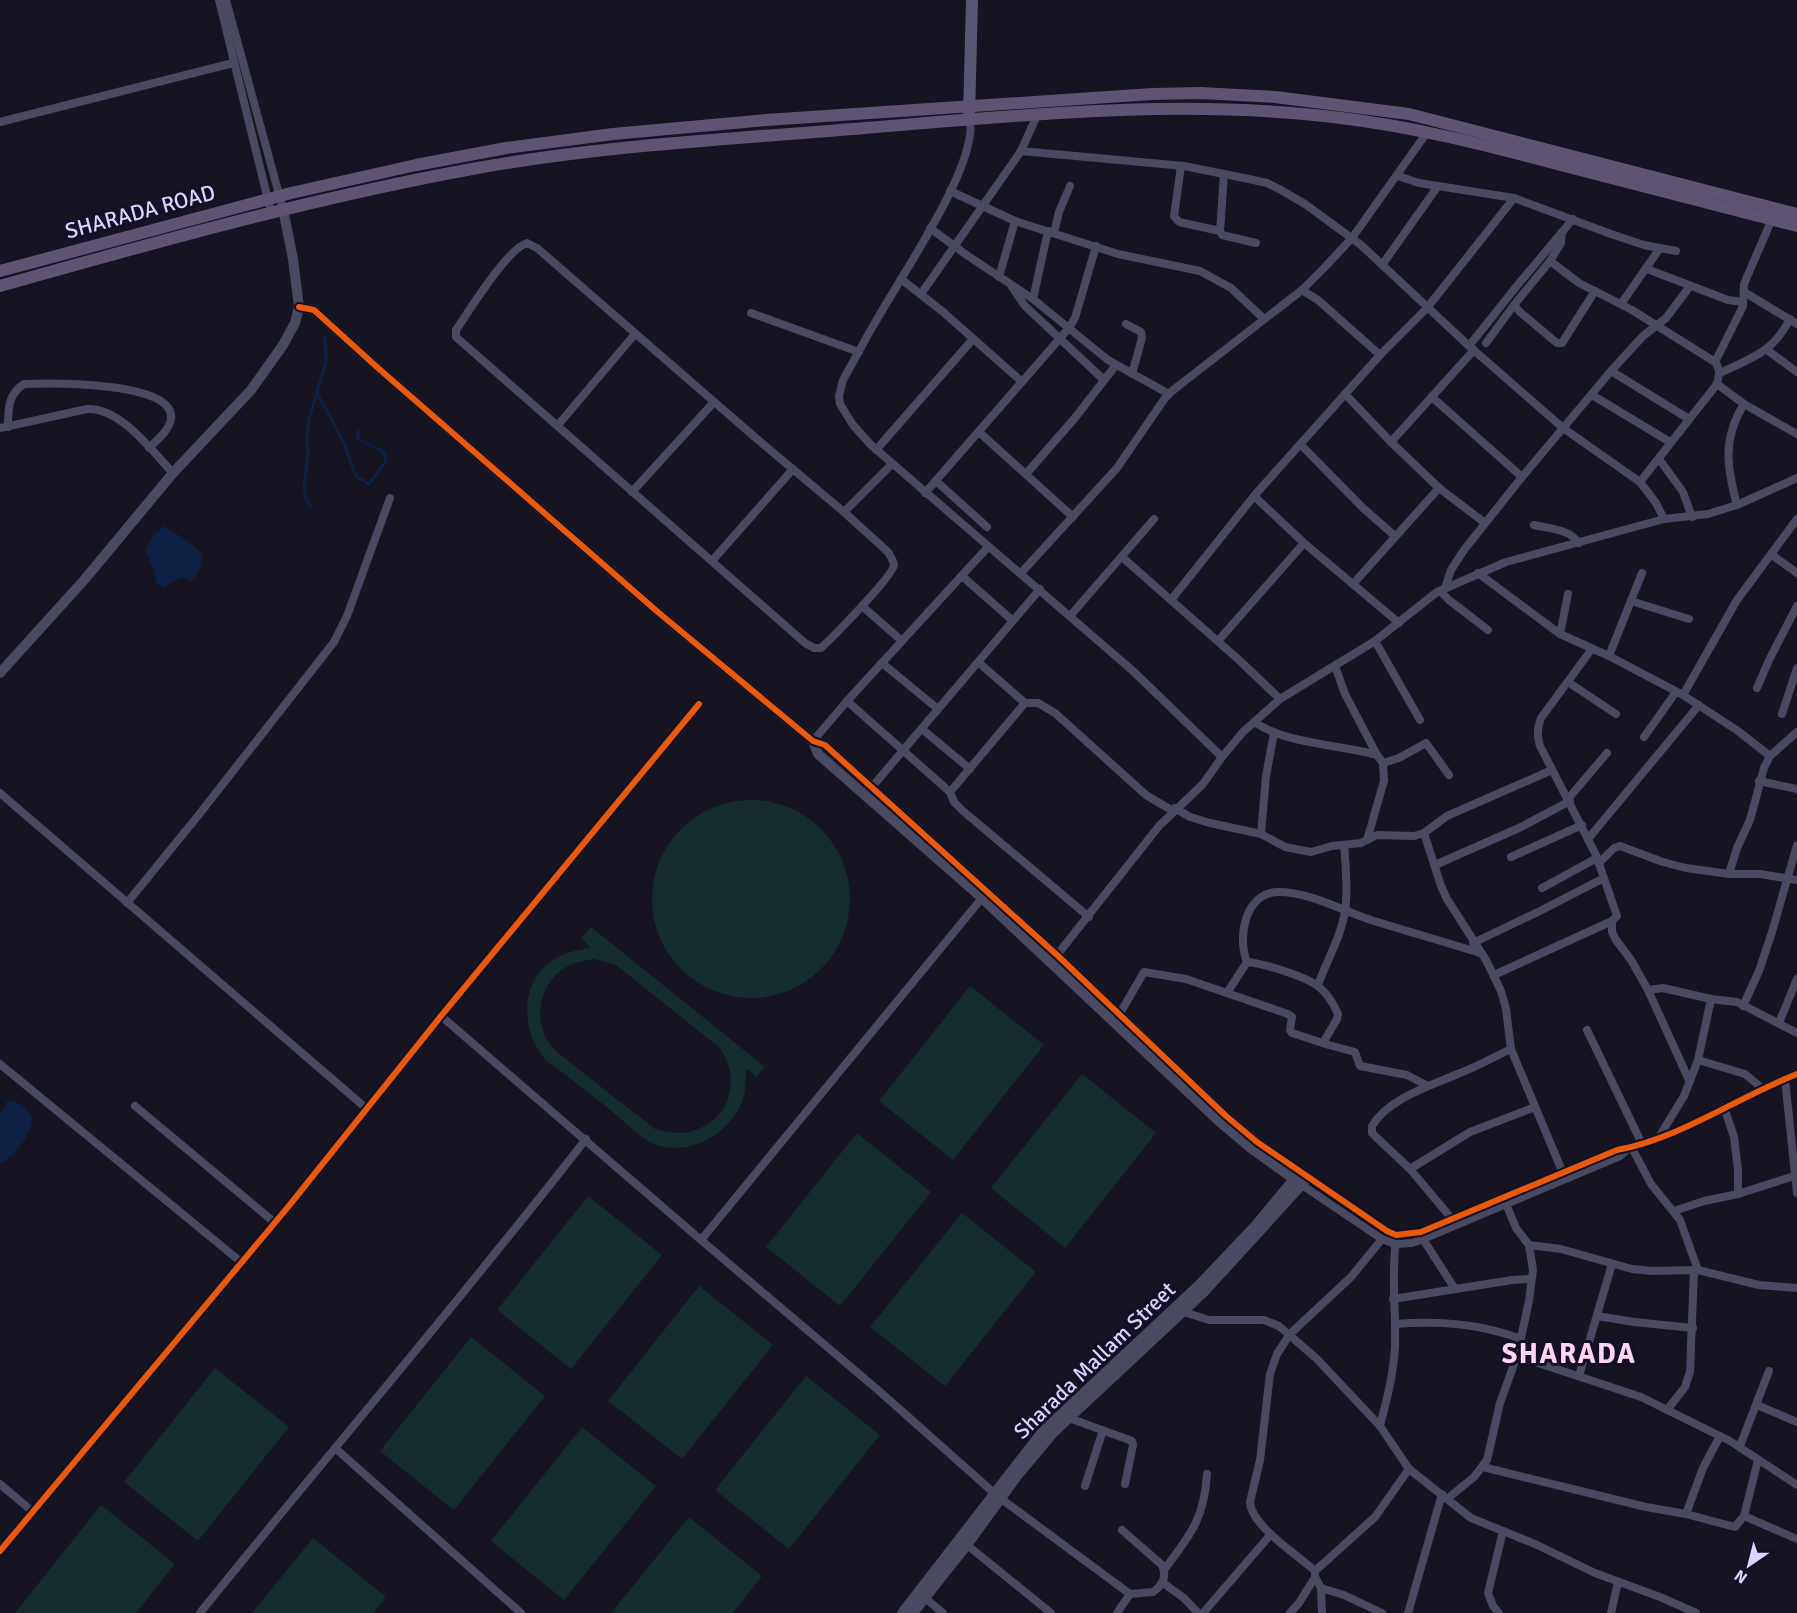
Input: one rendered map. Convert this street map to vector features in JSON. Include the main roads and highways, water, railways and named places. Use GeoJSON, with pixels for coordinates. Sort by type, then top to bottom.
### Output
{"type":"FeatureCollection","features":[{"type":"Feature","properties":{"kind":"main road"},"geometry":{"type":"LineString","coordinates":[[969,113],[972,0]]}},
{"type":"Feature","properties":{"kind":"main road"},"geometry":{"type":"LineString","coordinates":[[0,285],[299,205],[472,169],[569,154],[969,113],[1036,101],[1177,93],[1275,97],[1345,105],[1440,121],[1797,214]]}},
{"type":"Feature","properties":{"kind":"main road"},"geometry":{"type":"LineString","coordinates":[[969,113],[1216,108],[1316,115],[1428,131],[1797,225]]}},
{"type":"Feature","properties":{"kind":"main road","name":"SHARADA ROAD"},"geometry":{"type":"LineString","coordinates":[[0,271],[283,195],[416,165],[506,148],[576,138],[766,120],[969,113]]}},
{"type":"Feature","properties":{"kind":"main road"},"geometry":{"type":"LineString","coordinates":[[136,234],[140,248]]}},
{"type":"Feature","properties":{"kind":"water"},"geometry":{"type":"Polygon","coordinates":[[[164,526],[189,542],[202,554],[202,558],[194,579],[191,581],[181,577],[163,588],[156,583],[154,569],[145,551],[153,536],[164,526]]]}},
{"type":"Feature","properties":{"kind":"water"},"geometry":{"type":"Polygon","coordinates":[[[8,1100],[23,1106],[33,1119],[21,1145],[0,1164],[0,1115],[8,1100]]]}},
{"type":"Feature","properties":{"kind":"waterway"},"geometry":{"type":"LineString","coordinates":[[310,506],[304,487],[308,454],[307,435],[309,419],[326,362],[325,336]]}},
{"type":"Feature","properties":{"kind":"waterway"},"geometry":{"type":"LineString","coordinates":[[317,393],[344,443],[356,476],[369,484],[386,461],[384,452],[358,439],[358,431]]}},
{"type":"Feature","properties":{"kind":"district","name":"SHARADA"},"geometry":{"type":"Point","coordinates":[1569,1353]}}]}
